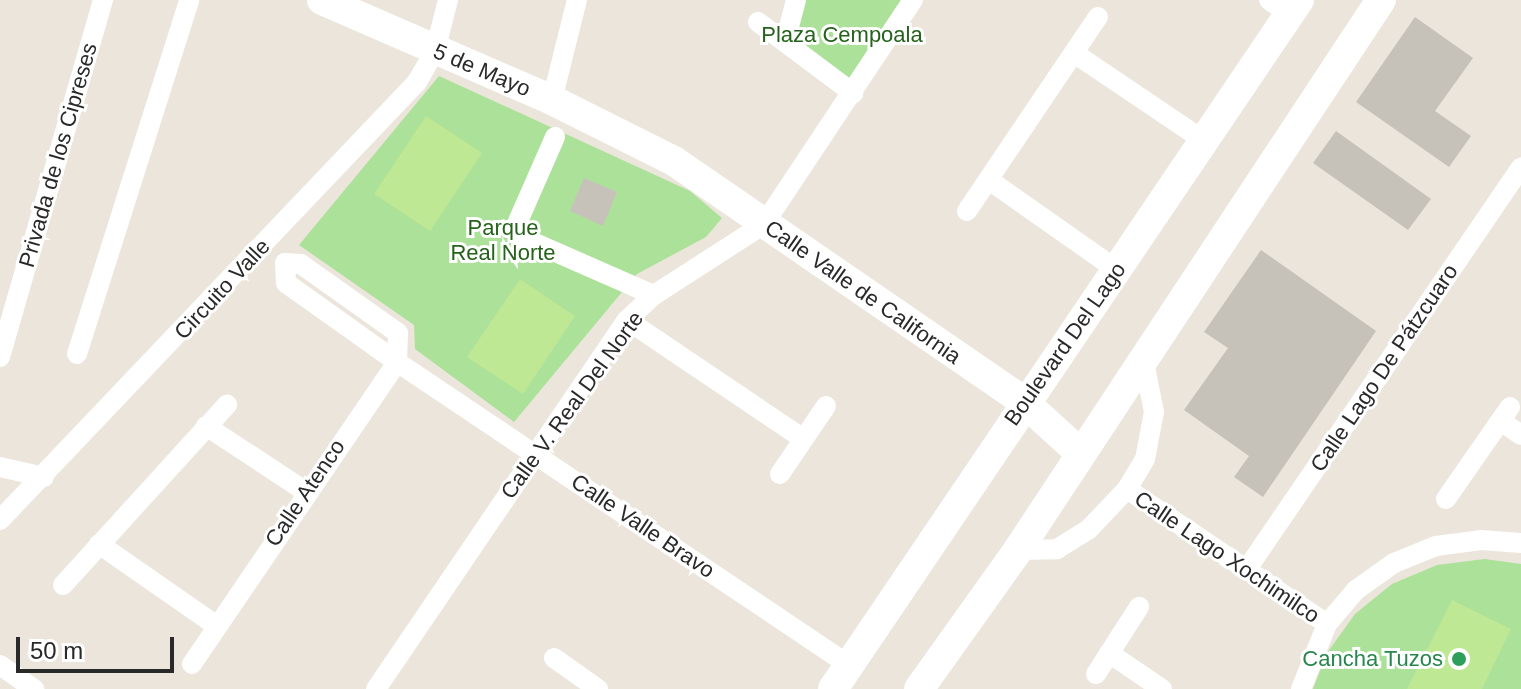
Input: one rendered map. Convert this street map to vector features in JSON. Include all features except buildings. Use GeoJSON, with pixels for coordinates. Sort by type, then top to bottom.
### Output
{"type":"FeatureCollection","features":[{"type":"Feature","properties":{"kind":"street","name":"Privada de los Cipreses"},"geometry":{"type":"LineString","coordinates":[[0,357],[103,0]]}},
{"type":"Feature","properties":{"kind":"street"},"geometry":{"type":"LineString","coordinates":[[77,354],[189,0]]}},
{"type":"Feature","properties":{"kind":"street","name":"5 de Mayo"},"geometry":{"type":"LineString","coordinates":[[322,0],[552,100],[640,142]]}},
{"type":"Feature","properties":{"kind":"street","name":"Circuito Valle"},"geometry":{"type":"LineString","coordinates":[[0,520],[417,82],[435,51],[448,0]]}},
{"type":"Feature","properties":{"kind":"street"},"geometry":{"type":"LineString","coordinates":[[552,100],[577,0]]}},
{"type":"Feature","properties":{"kind":"street"},"geometry":{"type":"LineString","coordinates":[[785,42],[796,0]]}},
{"type":"Feature","properties":{"kind":"street","name":"Calle V. Real Del Norte"},"geometry":{"type":"LineString","coordinates":[[376,689],[627,320],[654,295],[764,224],[913,0]]}},
{"type":"Feature","properties":{"kind":"street"},"geometry":{"type":"LineString","coordinates":[[919,689],[1018,550],[1079,452],[1381,0]]}},
{"type":"Feature","properties":{"kind":"street","name":"Boulevard Del Lago"},"geometry":{"type":"LineString","coordinates":[[841,677],[1023,401],[1117,270],[1203,140],[1286,5]]}},
{"type":"Feature","properties":{"kind":"street"},"geometry":{"type":"LineString","coordinates":[[967,211],[1098,17]]}},
{"type":"Feature","properties":{"kind":"street"},"geometry":{"type":"LineString","coordinates":[[758,22],[853,93]]}},
{"type":"Feature","properties":{"kind":"street"},"geometry":{"type":"LineString","coordinates":[[1074,53],[1203,140]]}},
{"type":"Feature","properties":{"kind":"street"},"geometry":{"type":"LineString","coordinates":[[555,137],[515,228],[521,237],[654,295]]}},
{"type":"Feature","properties":{"kind":"street","name":"Calle Valle de California"},"geometry":{"type":"LineString","coordinates":[[640,142],[1023,401],[1079,452]]}},
{"type":"Feature","properties":{"kind":"street","name":"Calle Lago De Pátzcuaro"},"geometry":{"type":"LineString","coordinates":[[1247,569],[1521,168]]}},
{"type":"Feature","properties":{"kind":"street"},"geometry":{"type":"LineString","coordinates":[[989,180],[1117,270]]}},
{"type":"Feature","properties":{"kind":"street","name":"Calle Valle Bravo"},"geometry":{"type":"LineString","coordinates":[[397,362],[398,333],[301,264],[285,263],[286,283],[397,362],[535,453],[841,677]]}},
{"type":"Feature","properties":{"kind":"street"},"geometry":{"type":"LineString","coordinates":[[627,320],[802,438]]}},
{"type":"Feature","properties":{"kind":"street"},"geometry":{"type":"LineString","coordinates":[[1018,550],[1057,549],[1088,530],[1127,489],[1145,459],[1154,412],[1143,357]]}},
{"type":"Feature","properties":{"kind":"street","name":"Calle Atenco"},"geometry":{"type":"LineString","coordinates":[[192,664],[305,491],[397,362]]}},
{"type":"Feature","properties":{"kind":"street"},"geometry":{"type":"LineString","coordinates":[[63,585],[227,405]]}},
{"type":"Feature","properties":{"kind":"street"},"geometry":{"type":"LineString","coordinates":[[780,474],[826,406]]}},
{"type":"Feature","properties":{"kind":"street"},"geometry":{"type":"LineString","coordinates":[[1446,499],[1505,414],[1521,435]]}},
{"type":"Feature","properties":{"kind":"street"},"geometry":{"type":"LineString","coordinates":[[206,426],[305,491]]}},
{"type":"Feature","properties":{"kind":"street"},"geometry":{"type":"LineString","coordinates":[[0,467],[44,477]]}},
{"type":"Feature","properties":{"kind":"street","name":"Calle Lago Xochimilco"},"geometry":{"type":"LineString","coordinates":[[1127,489],[1327,624]]}},
{"type":"Feature","properties":{"kind":"street"},"geometry":{"type":"LineString","coordinates":[[1301,689],[1327,624],[1356,590],[1394,563],[1436,546],[1481,540],[1521,543]]}},
{"type":"Feature","properties":{"kind":"street"},"geometry":{"type":"LineString","coordinates":[[99,544],[217,626]]}},
{"type":"Feature","properties":{"kind":"street"},"geometry":{"type":"LineString","coordinates":[[1096,674],[1139,607]]}},
{"type":"Feature","properties":{"kind":"street"},"geometry":{"type":"LineString","coordinates":[[1109,653],[1162,689]]}},
{"type":"Feature","properties":{"kind":"street"},"geometry":{"type":"LineString","coordinates":[[554,658],[574,682],[598,689]]}},
{"type":"Feature","properties":{"kind":"street"},"geometry":{"type":"LineString","coordinates":[[0,665],[34,689]]}},
{"type":"Feature","properties":{"kind":"green space","name":"Plaza Cempoala"},"geometry":{"type":"Polygon","coordinates":[[[801,0],[908,0],[853,84],[791,39],[801,0]]]}},
{"type":"Feature","properties":{"kind":"green space","name":"Parque Real Norte"},"geometry":{"type":"Polygon","coordinates":[[[439,76],[690,191],[722,218],[706,237],[637,274],[514,422],[415,349],[414,325],[299,245],[439,76]]]}},
{"type":"Feature","properties":{"kind":"green space"},"geometry":{"type":"Polygon","coordinates":[[[426,116],[482,153],[430,231],[374,194],[426,116]]]}},
{"type":"Feature","properties":{"kind":"green space"},"geometry":{"type":"Polygon","coordinates":[[[520,279],[575,316],[523,394],[467,357],[520,279]]]}},
{"type":"Feature","properties":{"kind":"green space"},"geometry":{"type":"Polygon","coordinates":[[[1485,559],[1521,564],[1521,689],[1313,689],[1327,653],[1355,614],[1392,584],[1437,565],[1485,559]]]}},
{"type":"Feature","properties":{"kind":"green space","name":"Cancha Tuzos"},"geometry":{"type":"Polygon","coordinates":[[[1452,600],[1511,629],[1482,689],[1407,689],[1452,600]]]}},
{"type":"Feature","properties":{"kind":"place","name":"Cancha Tuzos"},"geometry":{"type":"Point","coordinates":[1459,659]}}]}
